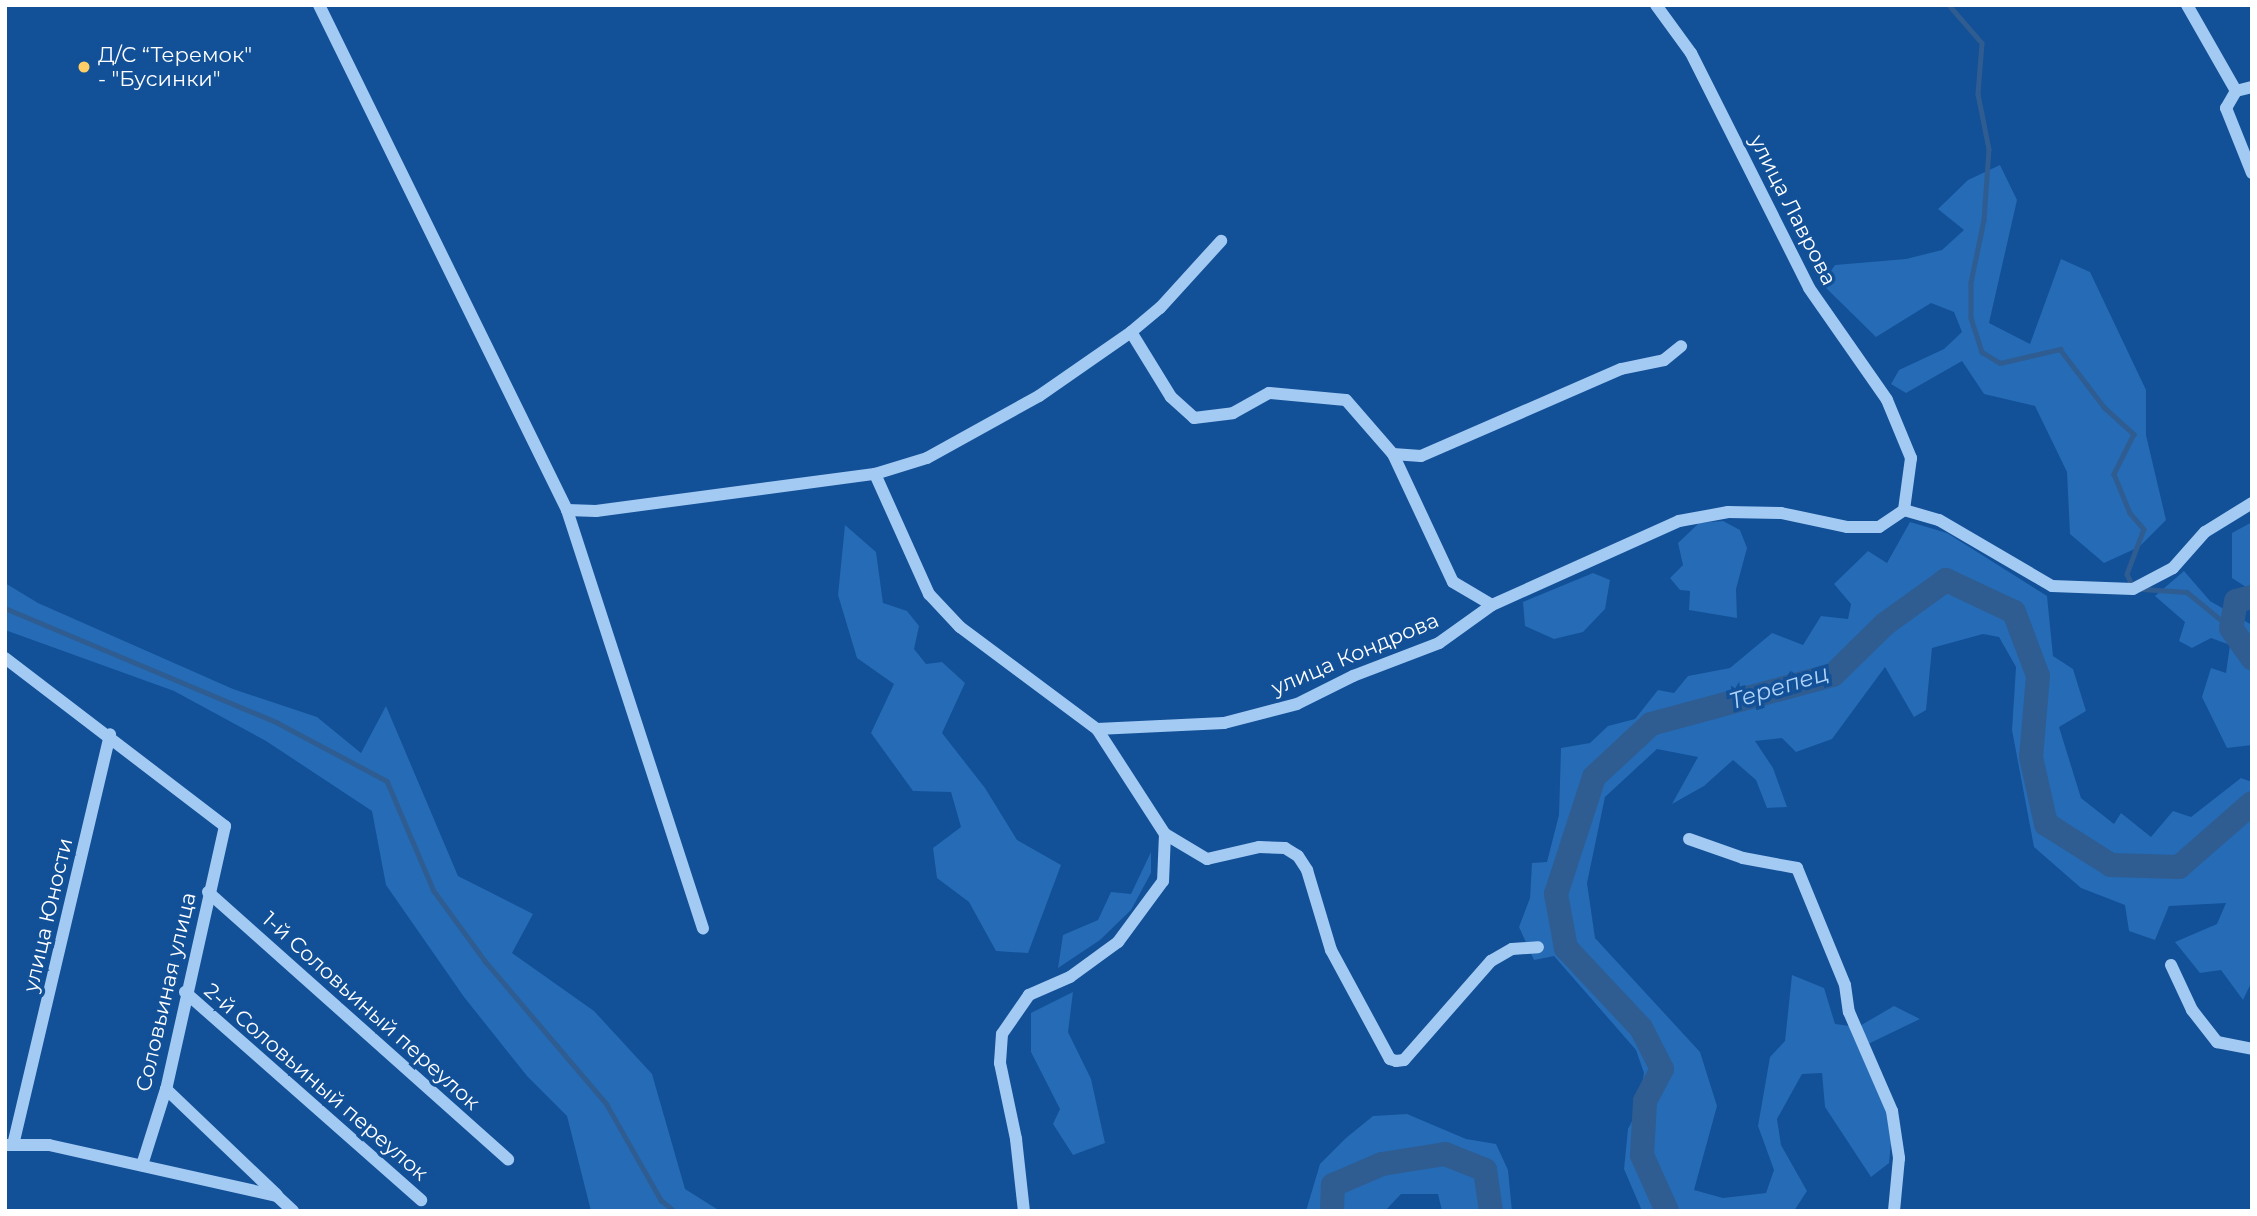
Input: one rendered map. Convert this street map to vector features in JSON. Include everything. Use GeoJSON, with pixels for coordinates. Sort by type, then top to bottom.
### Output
{"type":"FeatureCollection","features":[{"type":"Feature","properties":{"kind":"street"},"geometry":{"type":"LineString","coordinates":[[319,5],[566,510],[703,928]]}},
{"type":"Feature","properties":{"kind":"street","name":"улица Лаврова"},"geometry":{"type":"LineString","coordinates":[[1656,5],[1691,53],[1809,288],[1887,400],[1912,458],[1904,510]]}},
{"type":"Feature","properties":{"kind":"street"},"geometry":{"type":"LineString","coordinates":[[2187,5],[2236,91]]}},
{"type":"Feature","properties":{"kind":"street"},"geometry":{"type":"LineString","coordinates":[[2252,87],[2236,91],[2226,108],[2252,173]]}},
{"type":"Feature","properties":{"kind":"street"},"geometry":{"type":"LineString","coordinates":[[566,510],[596,511],[874,474],[938,452],[1040,396],[1131,332],[1160,308],[1221,241]]}},
{"type":"Feature","properties":{"kind":"street"},"geometry":{"type":"LineString","coordinates":[[1131,332],[1171,397],[1194,418],[1233,413],[1269,393],[1346,400],[1393,454],[1453,582],[1492,605]]}},
{"type":"Feature","properties":{"kind":"street"},"geometry":{"type":"LineString","coordinates":[[1393,454],[1421,456],[1621,369],[1664,360],[1681,346]]}},
{"type":"Feature","properties":{"kind":"street"},"geometry":{"type":"LineString","coordinates":[[874,474],[929,594],[960,627],[1097,729],[1165,834],[1207,859],[1259,847],[1285,849],[1298,856],[1307,870],[1331,950],[1390,1059],[1404,1060],[1490,961],[1513,949],[1538,947]]}},
{"type":"Feature","properties":{"kind":"street"},"geometry":{"type":"LineString","coordinates":[[1904,510],[1939,520],[2052,586],[2133,589],[2174,568],[2204,533],[2252,503]]}},
{"type":"Feature","properties":{"kind":"street","name":"улица Кондрова"},"geometry":{"type":"LineString","coordinates":[[1097,729],[1151,730],[1224,723],[1297,704],[1353,676],[1439,643],[1492,605],[1679,521],[1728,512],[1781,513],[1847,527],[1879,527],[1904,510]]}},
{"type":"Feature","properties":{"kind":"street"},"geometry":{"type":"LineString","coordinates":[[5,658],[110,734]]}},
{"type":"Feature","properties":{"kind":"street","name":"Соловьиная улица"},"geometry":{"type":"LineString","coordinates":[[110,734],[225,826],[185,992],[166,1089],[142,1165]]}},
{"type":"Feature","properties":{"kind":"street","name":"улица Юности"},"geometry":{"type":"LineString","coordinates":[[9,1145],[110,734]]}},
{"type":"Feature","properties":{"kind":"street"},"geometry":{"type":"LineString","coordinates":[[1024,1211],[1000,1063],[1002,1034],[1029,995],[1070,977],[1118,942],[1163,881],[1165,834]]}},
{"type":"Feature","properties":{"kind":"street"},"geometry":{"type":"LineString","coordinates":[[1689,839],[1743,858],[1797,868],[1845,985],[1849,1012],[1892,1111],[1899,1158],[1895,1211]]}},
{"type":"Feature","properties":{"kind":"street","name":"1-й Соловьиный переулок"},"geometry":{"type":"LineString","coordinates":[[208,892],[508,1159]]}},
{"type":"Feature","properties":{"kind":"street"},"geometry":{"type":"LineString","coordinates":[[2171,965],[2192,1010],[2217,1042],[2252,1049]]}},
{"type":"Feature","properties":{"kind":"street","name":"2-й Соловьиный переулок"},"geometry":{"type":"LineString","coordinates":[[185,992],[421,1200]]}},
{"type":"Feature","properties":{"kind":"street"},"geometry":{"type":"LineString","coordinates":[[166,1089],[293,1211]]}},
{"type":"Feature","properties":{"kind":"street"},"geometry":{"type":"LineString","coordinates":[[9,1145],[49,1145],[277,1196]]}},
{"type":"Feature","properties":{"kind":"shaded area"},"geometry":{"type":"Polygon","coordinates":[[[2000,165],[2017,200],[1989,323],[2030,344],[2061,259],[2090,272],[2146,390],[2146,435],[2166,520],[2139,547],[2104,563],[2070,534],[2067,472],[2035,406],[1984,394],[1962,361],[1906,393],[1891,384],[1899,370],[1944,349],[1962,332],[1954,312],[1931,303],[1876,337],[1822,284],[1835,265],[1906,259],[1942,250],[1964,230],[1938,209],[1968,180],[2000,165]]]}},
{"type":"Feature","properties":{"kind":"shaded area"},"geometry":{"type":"Polygon","coordinates":[[[1723,521],[1740,530],[1747,548],[1736,589],[1737,618],[1689,610],[1690,591],[1680,590],[1670,578],[1683,565],[1678,543],[1699,523],[1723,521]]]}},
{"type":"Feature","properties":{"kind":"shaded area"},"geometry":{"type":"Polygon","coordinates":[[[1910,522],[1947,533],[2047,596],[2053,656],[2073,669],[2086,711],[2059,727],[2081,798],[2114,824],[2121,813],[2151,837],[2173,811],[2191,817],[2241,778],[2252,782],[2252,981],[2243,1000],[2221,970],[2200,973],[2175,942],[2217,924],[2226,903],[2169,906],[2155,940],[2129,931],[2125,905],[2081,888],[2034,847],[2012,730],[2016,667],[1999,637],[1983,634],[1932,648],[1926,710],[1914,717],[1885,667],[1832,739],[1796,752],[1782,738],[1755,741],[1773,768],[1787,807],[1767,808],[1756,780],[1733,760],[1704,786],[1672,804],[1698,757],[1657,749],[1605,797],[1587,883],[1595,938],[1700,1052],[1717,1106],[1694,1190],[1723,1198],[1766,1193],[1774,1170],[1758,1126],[1770,1057],[1785,1041],[1792,975],[1824,988],[1835,1024],[1858,1027],[1894,1006],[1920,1019],[1866,1045],[1892,1132],[1889,1163],[1871,1177],[1825,1107],[1822,1073],[1802,1074],[1777,1119],[1781,1145],[1807,1191],[1794,1211],[1642,1211],[1624,1169],[1628,1129],[1638,1109],[1644,1073],[1636,1050],[1554,956],[1534,960],[1519,927],[1530,898],[1532,863],[1547,862],[1559,815],[1561,748],[1590,743],[1608,726],[1635,719],[1658,690],[1674,693],[1688,676],[1730,668],[1772,633],[1803,645],[1821,616],[1848,619],[1851,604],[1834,584],[1868,551],[1887,563],[1910,522]]]}},
{"type":"Feature","properties":{"kind":"shaded area"},"geometry":{"type":"Polygon","coordinates":[[[2252,522],[2252,591],[2232,578],[2232,533],[2252,522]]]}},
{"type":"Feature","properties":{"kind":"shaded area"},"geometry":{"type":"Polygon","coordinates":[[[845,525],[876,552],[883,603],[907,611],[919,626],[914,649],[926,664],[942,662],[965,683],[942,733],[985,788],[1017,840],[1061,865],[1028,953],[996,951],[969,902],[937,878],[933,848],[961,827],[951,792],[913,791],[871,733],[894,684],[857,658],[838,595],[845,525]]]}},
{"type":"Feature","properties":{"kind":"shaded area"},"geometry":{"type":"Polygon","coordinates":[[[2184,571],[2210,601],[2252,625],[2252,745],[2227,748],[2202,697],[2211,668],[2226,673],[2230,645],[2211,638],[2192,648],[2179,641],[2185,622],[2155,596],[2184,571]]]}},
{"type":"Feature","properties":{"kind":"shaded area"},"geometry":{"type":"Polygon","coordinates":[[[1593,573],[1610,580],[1605,609],[1583,632],[1554,639],[1525,626],[1523,602],[1593,573]]]}},
{"type":"Feature","properties":{"kind":"shaded area"},"geometry":{"type":"Polygon","coordinates":[[[5,583],[38,603],[233,689],[317,717],[361,753],[386,706],[458,876],[533,914],[512,953],[594,1011],[652,1074],[685,1189],[720,1211],[591,1211],[567,1116],[527,1076],[464,997],[386,885],[372,811],[266,741],[174,691],[5,630],[5,583]]]}},
{"type":"Feature","properties":{"kind":"shaded area"},"geometry":{"type":"Polygon","coordinates":[[[1151,852],[1151,873],[1131,910],[1100,940],[1058,968],[1063,935],[1098,920],[1111,892],[1131,894],[1151,852]]]}},
{"type":"Feature","properties":{"kind":"shaded area"},"geometry":{"type":"Polygon","coordinates":[[[1073,992],[1068,1032],[1091,1079],[1105,1143],[1073,1155],[1053,1124],[1060,1109],[1031,1052],[1031,1013],[1073,992]]]}},
{"type":"Feature","properties":{"kind":"shaded area"},"geometry":{"type":"Polygon","coordinates":[[[1407,1114],[1466,1139],[1496,1144],[1508,1170],[1512,1211],[1442,1211],[1438,1194],[1401,1194],[1385,1211],[1306,1211],[1320,1164],[1346,1138],[1373,1116],[1407,1114]]]}},
{"type":"Feature","properties":{"kind":"waterway"},"geometry":{"type":"LineString","coordinates":[[1949,5],[1982,43],[1978,94],[1989,149],[1984,220],[1971,283],[1971,318],[1982,352],[2000,363],[2060,349],[2105,408],[2134,434],[2114,474],[2130,513],[2144,529],[2127,574],[2133,587]]}},
{"type":"Feature","properties":{"kind":"waterway","name":"Терепец"},"geometry":{"type":"LineString","coordinates":[[1667,1211],[1642,1155],[1645,1101],[1662,1069],[1641,1028],[1566,948],[1556,894],[1594,777],[1651,724],[1833,675],[1885,624],[1946,580],[2014,612],[2038,676],[2031,757],[2046,824],[2111,865],[2179,867],[2252,803]]}},
{"type":"Feature","properties":{"kind":"waterway"},"geometry":{"type":"LineString","coordinates":[[2143,589],[2187,592],[2231,628]]}},
{"type":"Feature","properties":{"kind":"waterway","name":"Терепец"},"geometry":{"type":"LineString","coordinates":[[2252,597],[2236,601],[2231,628],[2252,658]]}},
{"type":"Feature","properties":{"kind":"waterway"},"geometry":{"type":"LineString","coordinates":[[5,608],[278,723],[387,781],[434,891],[485,961],[606,1103],[661,1200],[674,1211]]}},
{"type":"Feature","properties":{"kind":"waterway","name":"Терепец"},"geometry":{"type":"LineString","coordinates":[[1332,1211],[1333,1185],[1382,1164],[1445,1154],[1485,1170],[1491,1211]]}},
{"type":"Feature","properties":{"kind":"place","name":"Д/С “Теремок\" - \"Бусинки\""},"geometry":{"type":"Point","coordinates":[84,67]}}]}
